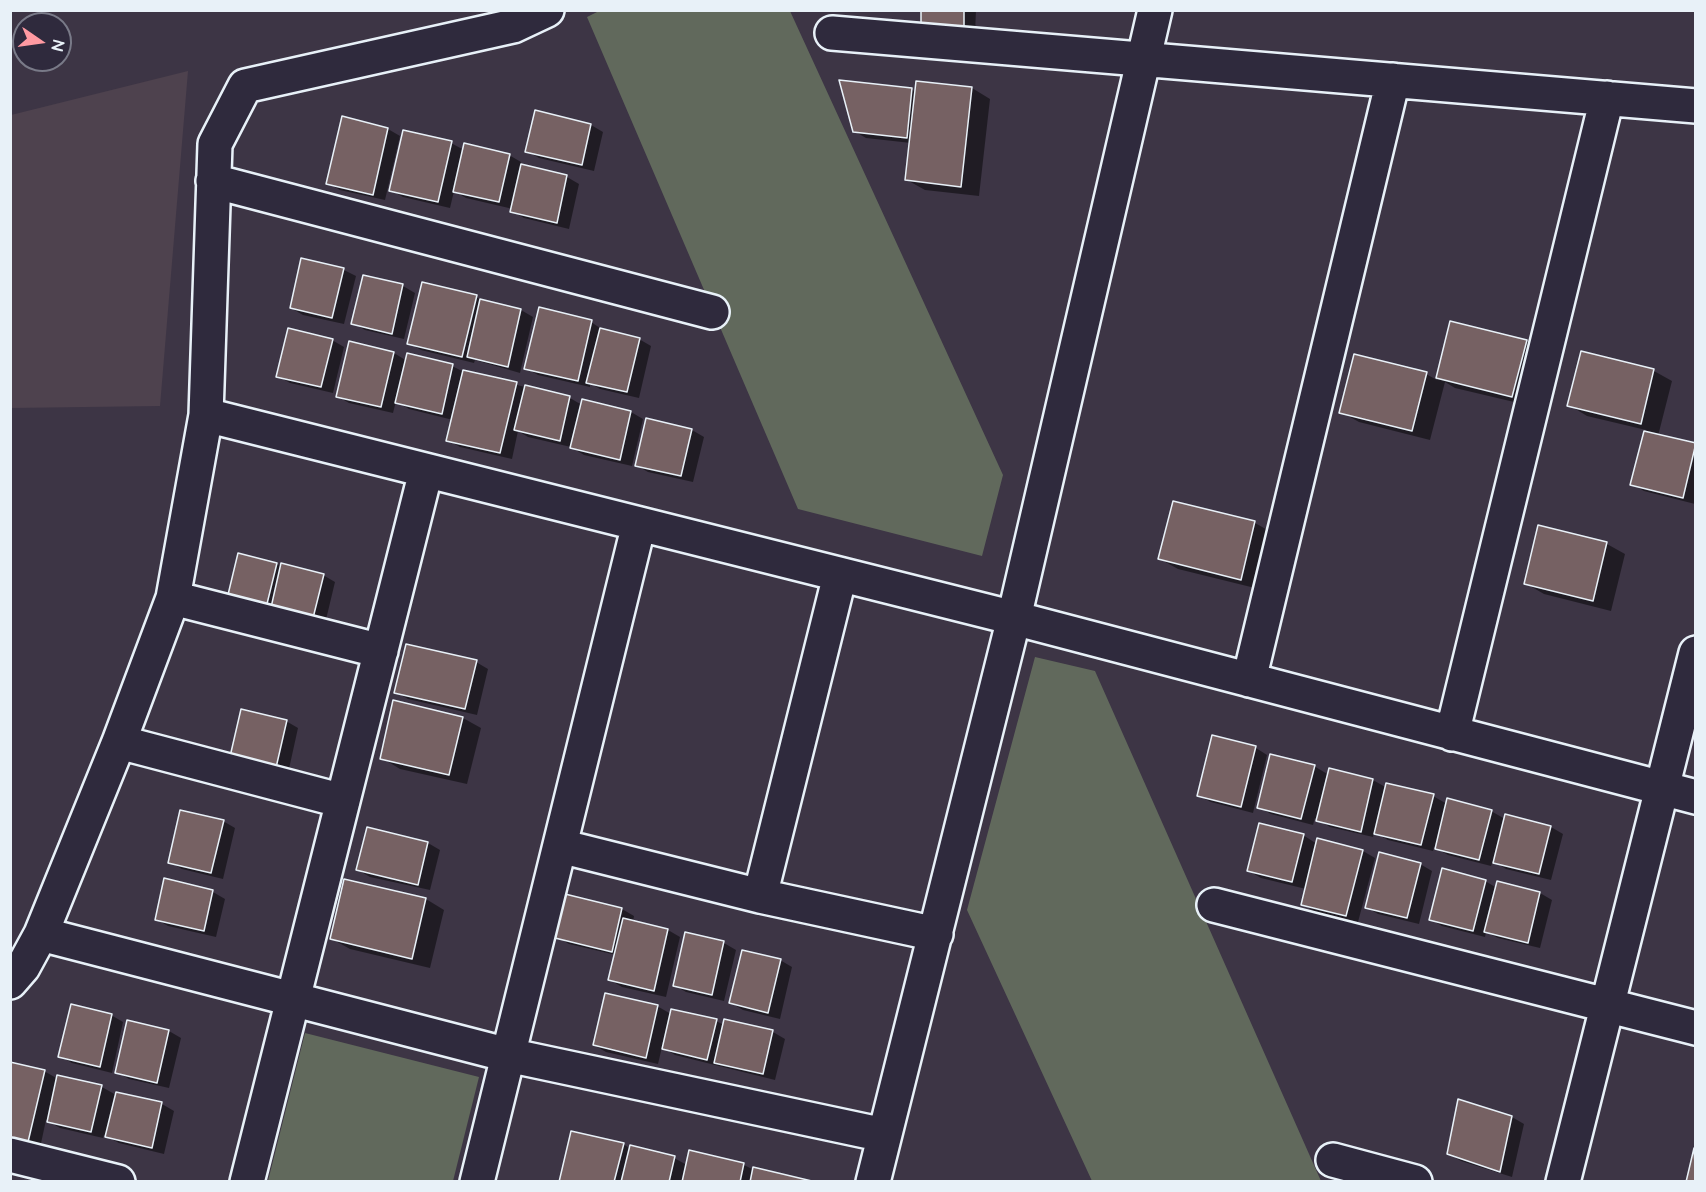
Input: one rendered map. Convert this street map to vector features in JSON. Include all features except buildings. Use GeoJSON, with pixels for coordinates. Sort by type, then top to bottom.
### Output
{"type":"FeatureCollection","features":[{"type":"Feature","properties":{"kind":"street"},"geometry":{"type":"LineString","coordinates":[[10,982],[41,934],[119,742],[173,598],[206,415],[215,144],[245,86],[513,26],[547,10]]}},
{"type":"Feature","properties":{"kind":"street"},"geometry":{"type":"LineString","coordinates":[[873,1182],[1014,618],[1155,10]]}},
{"type":"Feature","properties":{"kind":"street"},"geometry":{"type":"LineString","coordinates":[[832,33],[1695,106]]}},
{"type":"Feature","properties":{"kind":"street"},"geometry":{"type":"LineString","coordinates":[[1249,680],[1393,80]]}},
{"type":"Feature","properties":{"kind":"street"},"geometry":{"type":"LineString","coordinates":[[1452,734],[1607,98]]}},
{"type":"Feature","properties":{"kind":"street"},"geometry":{"type":"LineString","coordinates":[[213,182],[712,312]]}},
{"type":"Feature","properties":{"kind":"street"},"geometry":{"type":"LineString","coordinates":[[206,415],[1014,618],[1695,797]]}},
{"type":"Feature","properties":{"kind":"street"},"geometry":{"type":"LineString","coordinates":[[247,1182],[426,471]]}},
{"type":"Feature","properties":{"kind":"street"},"geometry":{"type":"LineString","coordinates":[[477,1182],[639,524]]}},
{"type":"Feature","properties":{"kind":"street"},"geometry":{"type":"LineString","coordinates":[[760,896],[840,575]]}},
{"type":"Feature","properties":{"kind":"street"},"geometry":{"type":"LineString","coordinates":[[173,598],[381,651]]}},
{"type":"Feature","properties":{"kind":"street"},"geometry":{"type":"LineString","coordinates":[[1563,1182],[1695,653]]}},
{"type":"Feature","properties":{"kind":"street"},"geometry":{"type":"LineString","coordinates":[[119,742],[343,801]]}},
{"type":"Feature","properties":{"kind":"street"},"geometry":{"type":"LineString","coordinates":[[560,846],[760,896],[936,934]]}},
{"type":"Feature","properties":{"kind":"street"},"geometry":{"type":"LineString","coordinates":[[1214,904],[1695,1028]]}},
{"type":"Feature","properties":{"kind":"street"},"geometry":{"type":"LineString","coordinates":[[41,934],[508,1055],[884,1136]]}},
{"type":"Feature","properties":{"kind":"street"},"geometry":{"type":"LineString","coordinates":[[10,1155],[118,1182]]}},
{"type":"Feature","properties":{"kind":"street"},"geometry":{"type":"LineString","coordinates":[[1333,1160],[1415,1182]]}},
{"type":"Feature","properties":{"kind":"shaded area"},"geometry":{"type":"Polygon","coordinates":[[[188,71],[160,406],[11,408],[11,115],[188,71]]]}},
{"type":"Feature","properties":{"kind":"green space"},"geometry":{"type":"Polygon","coordinates":[[[601,10],[790,11],[1003,475],[982,556],[798,509],[587,17],[601,10]]]}},
{"type":"Feature","properties":{"kind":"green space"},"geometry":{"type":"Polygon","coordinates":[[[1035,657],[1095,671],[1321,1181],[1092,1181],[967,910],[1035,657]]]}},
{"type":"Feature","properties":{"kind":"green space"},"geometry":{"type":"Polygon","coordinates":[[[305,1033],[479,1077],[453,1181],[268,1181],[305,1033]]]}}]}
